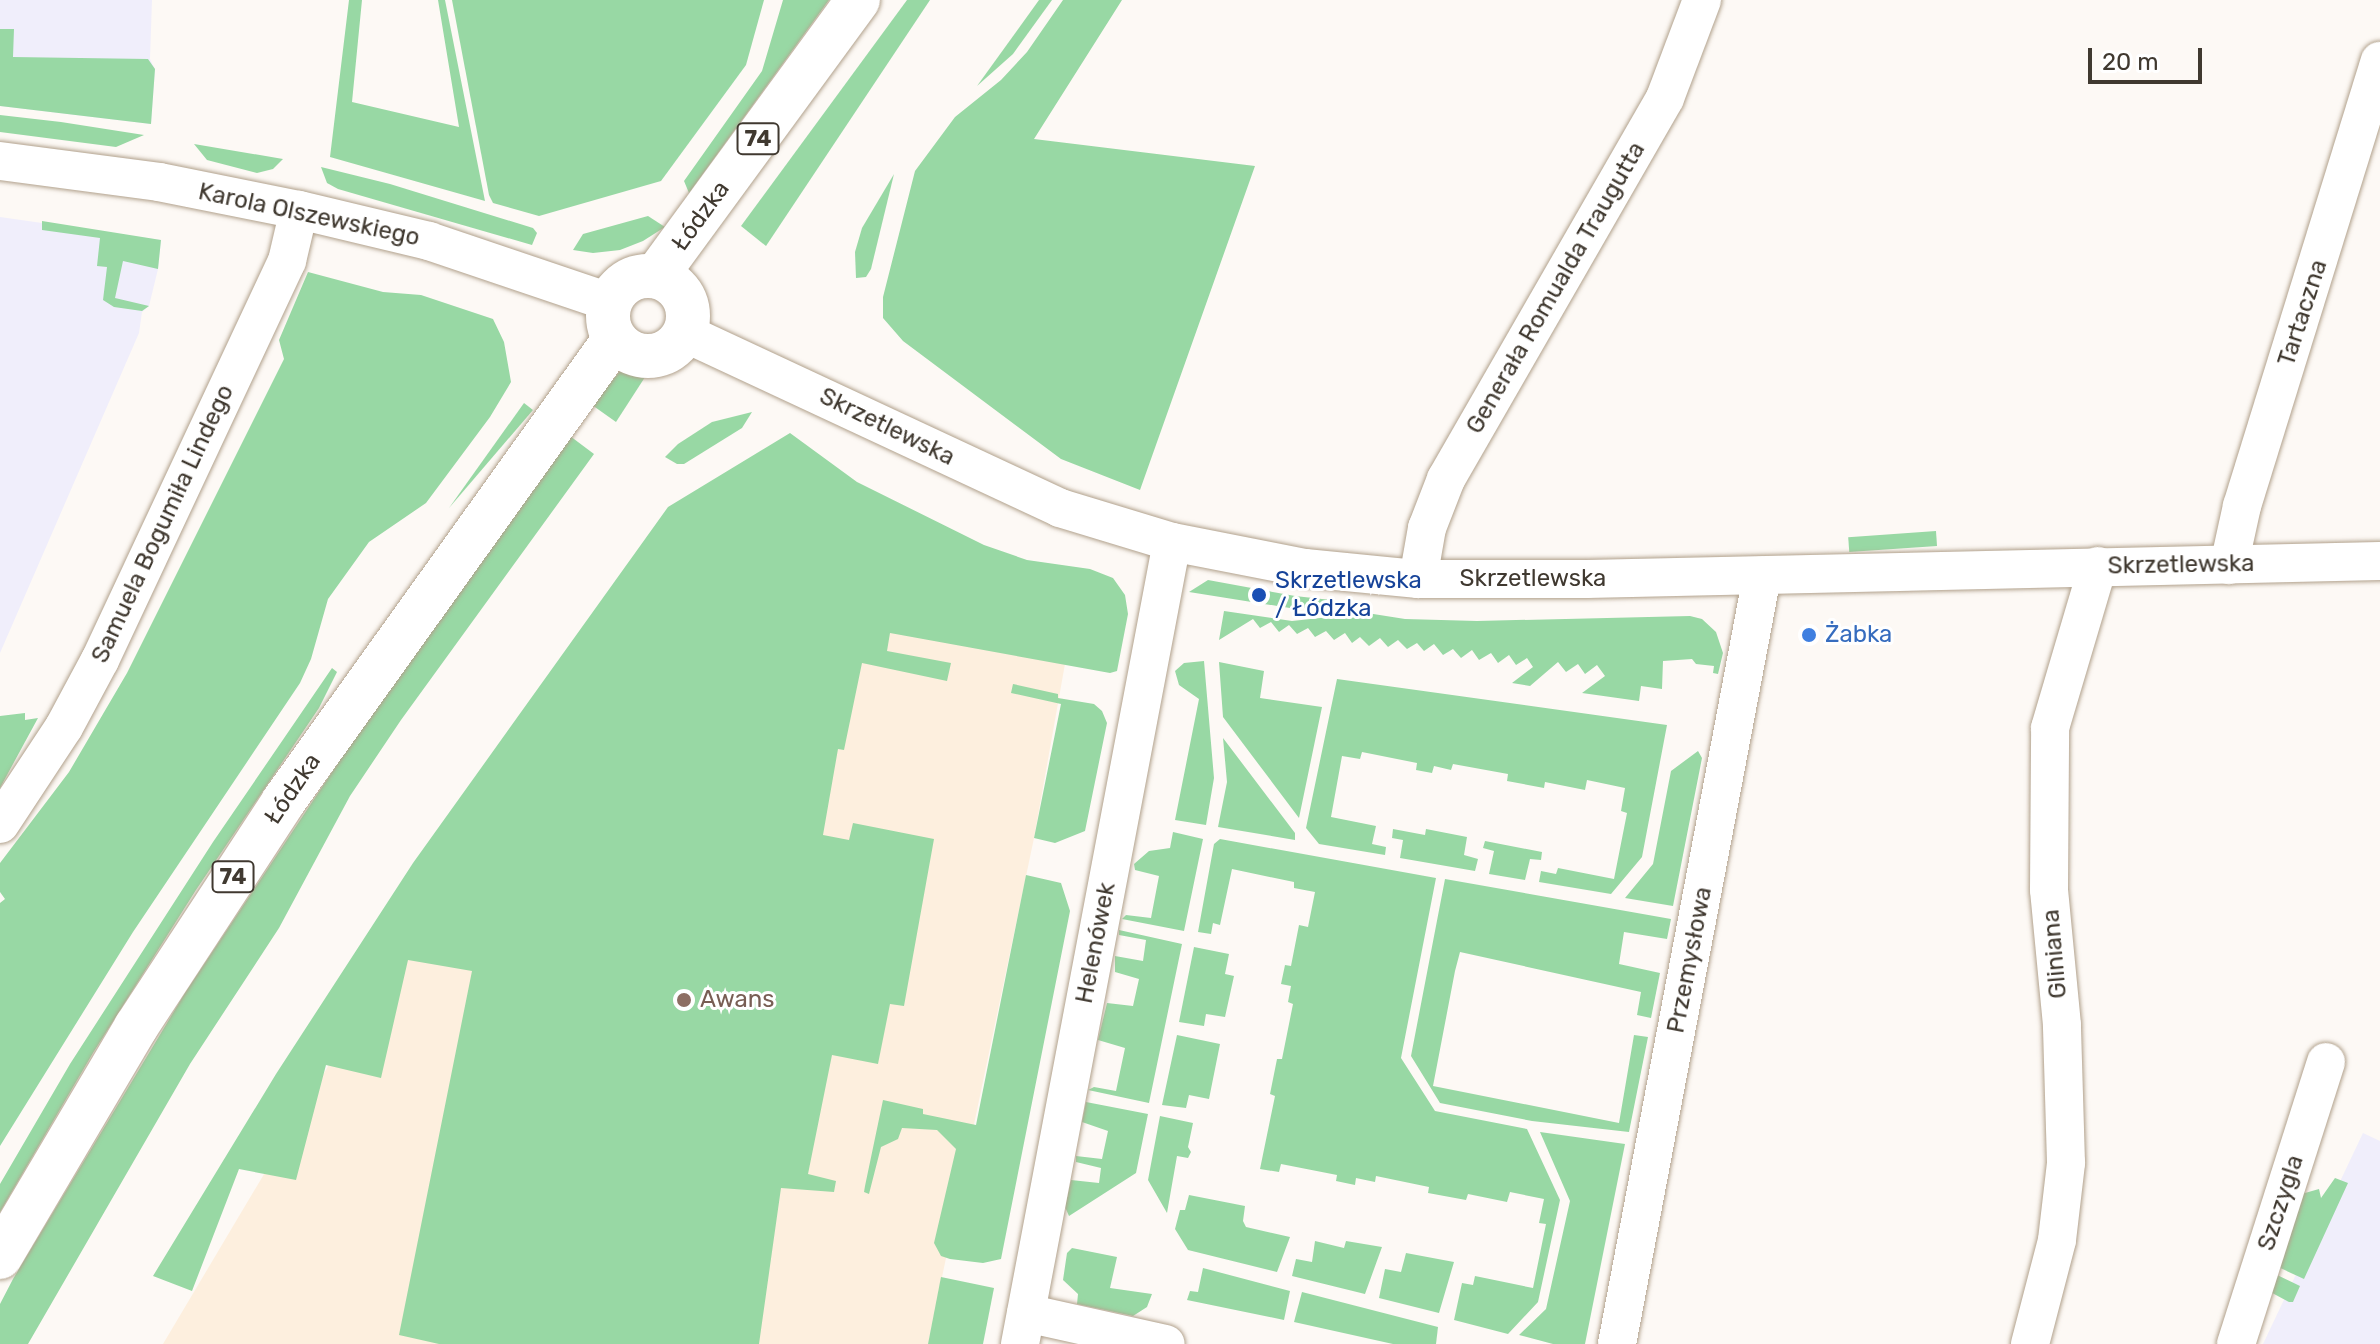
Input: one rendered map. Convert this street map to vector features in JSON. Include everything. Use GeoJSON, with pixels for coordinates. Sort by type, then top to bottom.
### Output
{"type":"FeatureCollection","features":[{"type":"Feature","properties":{"kind":"main road","name":"Łódzka"},"geometry":{"type":"LineString","coordinates":[[656,276],[858,0]]}},
{"type":"Feature","properties":{"kind":"main road","name":"74"},"geometry":{"type":"LineString","coordinates":[[612,321],[620,286],[637,277],[656,276]]}},
{"type":"Feature","properties":{"kind":"main road"},"geometry":{"type":"LineString","coordinates":[[612,321],[631,354],[651,357],[671,350],[685,333],[688,315],[684,298],[673,284],[656,276]]}},
{"type":"Feature","properties":{"kind":"main road","name":"Łódzka"},"geometry":{"type":"LineString","coordinates":[[0,1257],[111,1067],[283,802],[612,321]]}},
{"type":"Feature","properties":{"kind":"street","name":"Generała Romualda Traugutta"},"geometry":{"type":"LineString","coordinates":[[1418,579],[1427,528],[1446,479],[1665,98],[1702,0]]}},
{"type":"Feature","properties":{"kind":"street","name":"Tartaczna"},"geometry":{"type":"LineString","coordinates":[[2229,565],[2242,506],[2380,61]]}},
{"type":"Feature","properties":{"kind":"street","name":"Karola Olszewskiego"},"geometry":{"type":"LineString","coordinates":[[0,161],[159,182],[299,210],[429,241],[612,321]]}},
{"type":"Feature","properties":{"kind":"street","name":"Samuela Bogumiła Lindego"},"geometry":{"type":"LineString","coordinates":[[0,824],[64,727],[100,660],[287,261],[299,210]]}},
{"type":"Feature","properties":{"kind":"street","name":"Skrzetlewska"},"geometry":{"type":"LineString","coordinates":[[685,333],[1060,508],[1172,542],[1305,568],[1418,579],[1762,576],[2380,561]]}},
{"type":"Feature","properties":{"kind":"street","name":"Helenówek"},"geometry":{"type":"LineString","coordinates":[[1023,1329],[1172,542]]}},
{"type":"Feature","properties":{"kind":"street","name":"Gliniana"},"geometry":{"type":"LineString","coordinates":[[2030,1344],[2057,1240],[2066,1163],[2062,1025],[2049,890],[2050,728],[2098,566]]}},
{"type":"Feature","properties":{"kind":"street","name":"Przemysłowa"},"geometry":{"type":"LineString","coordinates":[[1617,1344],[1762,576]]}},
{"type":"Feature","properties":{"kind":"street","name":"Szczygla"},"geometry":{"type":"LineString","coordinates":[[2236,1344],[2326,1062]]}},
{"type":"Feature","properties":{"kind":"street"},"geometry":{"type":"LineString","coordinates":[[1023,1329],[1166,1344]]}},
{"type":"Feature","properties":{"kind":"shaded area"},"geometry":{"type":"Polygon","coordinates":[[[0,0],[152,0],[150,59],[155,69],[151,124],[0,106],[0,0]]]}},
{"type":"Feature","properties":{"kind":"shaded area"},"geometry":{"type":"Polygon","coordinates":[[[0,217],[161,240],[158,269],[149,306],[142,312],[139,333],[0,653],[0,217]]]}},
{"type":"Feature","properties":{"kind":"shaded area","name":"Awans"},"geometry":{"type":"Polygon","coordinates":[[[685,615],[1068,647],[1034,838],[928,1344],[163,1344],[522,740],[685,615]]]}},
{"type":"Feature","properties":{"kind":"shaded area"},"geometry":{"type":"Polygon","coordinates":[[[2363,1133],[2380,1141],[2380,1344],[2263,1344],[2363,1133]]]}},
{"type":"Feature","properties":{"kind":"green space"},"geometry":{"type":"Polygon","coordinates":[[[349,0],[362,0],[352,102],[459,127],[438,0],[445,0],[485,201],[330,157],[349,0]]]}},
{"type":"Feature","properties":{"kind":"green space"},"geometry":{"type":"Polygon","coordinates":[[[452,0],[764,0],[746,65],[661,181],[539,216],[493,203],[489,195],[452,0]]]}},
{"type":"Feature","properties":{"kind":"green space"},"geometry":{"type":"Polygon","coordinates":[[[783,0],[829,0],[689,193],[684,181],[762,71],[783,0]]]}},
{"type":"Feature","properties":{"kind":"green space"},"geometry":{"type":"Polygon","coordinates":[[[907,0],[930,0],[766,246],[741,226],[907,0]]]}},
{"type":"Feature","properties":{"kind":"green space"},"geometry":{"type":"Polygon","coordinates":[[[1039,0],[1052,0],[1013,54],[977,86],[1039,0]]]}},
{"type":"Feature","properties":{"kind":"green space"},"geometry":{"type":"Polygon","coordinates":[[[1063,0],[1122,0],[1034,139],[1255,166],[1140,490],[1061,459],[903,341],[883,318],[883,297],[915,171],[955,117],[1001,80],[1027,52],[1063,0]]]}},
{"type":"Feature","properties":{"kind":"green space"},"geometry":{"type":"Polygon","coordinates":[[[0,29],[14,29],[13,57],[148,59],[155,69],[151,124],[0,106],[0,29]]]}},
{"type":"Feature","properties":{"kind":"green space"},"geometry":{"type":"Polygon","coordinates":[[[0,115],[144,135],[116,147],[0,132],[0,115]]]}},
{"type":"Feature","properties":{"kind":"green space"},"geometry":{"type":"Polygon","coordinates":[[[194,144],[283,159],[273,169],[257,173],[207,160],[194,144]]]}},
{"type":"Feature","properties":{"kind":"green space"},"geometry":{"type":"Polygon","coordinates":[[[321,167],[390,184],[533,228],[537,233],[532,245],[338,189],[327,183],[321,167]]]}},
{"type":"Feature","properties":{"kind":"green space"},"geometry":{"type":"Polygon","coordinates":[[[894,174],[871,269],[866,277],[856,278],[855,252],[862,228],[894,174]]]}},
{"type":"Feature","properties":{"kind":"green space"},"geometry":{"type":"Polygon","coordinates":[[[648,216],[665,227],[643,241],[620,250],[593,253],[573,250],[583,234],[648,216]]]}},
{"type":"Feature","properties":{"kind":"green space"},"geometry":{"type":"Polygon","coordinates":[[[42,221],[161,240],[158,269],[123,261],[115,298],[149,306],[142,311],[114,307],[103,300],[107,267],[97,266],[100,238],[42,230],[42,221]]]}},
{"type":"Feature","properties":{"kind":"green space"},"geometry":{"type":"Polygon","coordinates":[[[308,272],[383,292],[421,295],[493,319],[504,342],[511,382],[490,417],[426,503],[369,542],[328,599],[311,659],[300,683],[133,932],[0,1146],[0,903],[5,899],[0,892],[0,863],[69,772],[127,673],[284,359],[279,340],[308,272]]]}},
{"type":"Feature","properties":{"kind":"green space"},"geometry":{"type":"Polygon","coordinates":[[[646,362],[647,374],[616,422],[592,405],[621,370],[632,363],[646,362]]]}},
{"type":"Feature","properties":{"kind":"green space"},"geometry":{"type":"Polygon","coordinates":[[[524,403],[533,410],[449,508],[524,403]]]}},
{"type":"Feature","properties":{"kind":"green space"},"geometry":{"type":"Polygon","coordinates":[[[752,412],[742,428],[684,464],[677,464],[665,457],[678,444],[712,422],[752,412]]]}},
{"type":"Feature","properties":{"kind":"green space","name":"Awans"},"geometry":{"type":"Polygon","coordinates":[[[790,433],[857,482],[984,545],[1027,560],[1090,569],[1113,578],[1125,595],[1128,614],[1117,671],[1110,673],[890,633],[887,651],[951,663],[947,681],[862,663],[844,750],[838,749],[823,835],[849,840],[853,823],[934,839],[904,1006],[890,1004],[878,1064],[832,1055],[808,1174],[836,1181],[834,1192],[781,1188],[759,1344],[439,1344],[399,1335],[472,971],[408,960],[381,1078],[326,1065],[296,1180],[239,1169],[192,1291],[153,1276],[276,1074],[413,863],[668,507],[790,433]]]}},
{"type":"Feature","properties":{"kind":"green space"},"geometry":{"type":"Polygon","coordinates":[[[570,436],[594,454],[401,720],[350,796],[279,928],[190,1064],[28,1344],[0,1344],[0,1304],[13,1279],[185,993],[348,748],[570,436]]]}},
{"type":"Feature","properties":{"kind":"green space"},"geometry":{"type":"Polygon","coordinates":[[[1936,531],[1937,546],[1849,552],[1848,537],[1936,531]]]}},
{"type":"Feature","properties":{"kind":"green space"},"geometry":{"type":"Polygon","coordinates":[[[1208,580],[1349,602],[1296,609],[1189,592],[1208,580]]]}},
{"type":"Feature","properties":{"kind":"green space"},"geometry":{"type":"Polygon","coordinates":[[[1224,611],[1292,621],[1367,613],[1405,619],[1477,621],[1690,616],[1702,619],[1716,632],[1723,653],[1718,674],[1713,673],[1714,666],[1696,664],[1692,659],[1663,661],[1662,689],[1641,686],[1639,701],[1582,693],[1605,676],[1597,665],[1585,674],[1578,664],[1566,672],[1558,662],[1530,686],[1512,683],[1533,667],[1527,658],[1516,665],[1509,655],[1498,663],[1491,653],[1479,660],[1472,650],[1461,658],[1453,649],[1443,655],[1434,644],[1424,651],[1417,643],[1407,649],[1398,640],[1388,647],[1380,638],[1369,646],[1360,637],[1352,643],[1345,633],[1334,640],[1326,631],[1315,637],[1308,628],[1297,634],[1289,625],[1279,632],[1271,622],[1260,628],[1253,619],[1219,640],[1224,611]]]}},
{"type":"Feature","properties":{"kind":"green space"},"geometry":{"type":"Polygon","coordinates":[[[1204,661],[1214,778],[1206,825],[1175,820],[1199,699],[1179,685],[1175,671],[1184,663],[1204,661]]]}},
{"type":"Feature","properties":{"kind":"green space"},"geometry":{"type":"Polygon","coordinates":[[[1219,662],[1264,671],[1260,698],[1322,707],[1299,818],[1223,717],[1219,662]]]}},
{"type":"Feature","properties":{"kind":"green space"},"geometry":{"type":"Polygon","coordinates":[[[332,668],[337,672],[319,708],[196,890],[93,1053],[0,1212],[0,1184],[70,1064],[213,842],[332,668]]]}},
{"type":"Feature","properties":{"kind":"green space"},"geometry":{"type":"Polygon","coordinates":[[[1337,679],[1667,725],[1642,857],[1611,894],[1539,882],[1541,871],[1556,874],[1558,868],[1614,879],[1627,813],[1621,811],[1625,788],[1587,780],[1585,790],[1545,782],[1544,788],[1507,781],[1508,774],[1453,764],[1451,770],[1434,766],[1432,773],[1416,770],[1417,763],[1362,752],[1360,759],[1342,756],[1331,817],[1376,826],[1372,844],[1386,847],[1385,855],[1319,844],[1306,828],[1337,679]]]}},
{"type":"Feature","properties":{"kind":"green space"},"geometry":{"type":"Polygon","coordinates":[[[1013,684],[1058,694],[1058,698],[1094,704],[1102,711],[1107,723],[1085,831],[1055,843],[1034,838],[1061,704],[1011,693],[1013,684]]]}},
{"type":"Feature","properties":{"kind":"green space"},"geometry":{"type":"Polygon","coordinates":[[[25,713],[25,720],[38,718],[0,788],[0,716],[25,713]]]}},
{"type":"Feature","properties":{"kind":"green space"},"geometry":{"type":"Polygon","coordinates":[[[1223,738],[1295,833],[1295,840],[1218,827],[1227,782],[1223,738]]]}},
{"type":"Feature","properties":{"kind":"green space"},"geometry":{"type":"Polygon","coordinates":[[[1698,751],[1702,758],[1673,906],[1625,898],[1653,864],[1671,771],[1698,751]]]}},
{"type":"Feature","properties":{"kind":"green space"},"geometry":{"type":"Polygon","coordinates":[[[1393,829],[1425,835],[1426,829],[1467,837],[1464,855],[1478,859],[1475,871],[1400,858],[1403,840],[1392,838],[1393,829]]]}},
{"type":"Feature","properties":{"kind":"green space"},"geometry":{"type":"Polygon","coordinates":[[[1173,832],[1203,839],[1184,931],[1122,919],[1126,915],[1151,918],[1159,876],[1135,870],[1134,864],[1149,851],[1170,848],[1173,832]]]}},
{"type":"Feature","properties":{"kind":"green space"},"geometry":{"type":"Polygon","coordinates":[[[1220,839],[1436,878],[1401,1058],[1435,1111],[1527,1129],[1560,1200],[1538,1302],[1508,1334],[1454,1320],[1462,1283],[1473,1285],[1475,1276],[1533,1288],[1546,1224],[1539,1223],[1544,1199],[1510,1192],[1507,1202],[1468,1194],[1466,1200],[1428,1193],[1429,1187],[1376,1176],[1375,1182],[1356,1178],[1355,1185],[1336,1181],[1337,1175],[1281,1164],[1279,1172],[1260,1169],[1275,1096],[1270,1094],[1277,1059],[1282,1059],[1293,1004],[1288,1002],[1291,986],[1281,984],[1285,965],[1291,966],[1299,925],[1308,927],[1315,892],[1294,888],[1294,882],[1232,869],[1220,925],[1213,923],[1211,934],[1198,932],[1214,844],[1220,839]]]}},
{"type":"Feature","properties":{"kind":"green space"},"geometry":{"type":"Polygon","coordinates":[[[1485,841],[1542,852],[1541,860],[1530,859],[1525,880],[1489,874],[1494,851],[1483,848],[1485,841]]]}},
{"type":"Feature","properties":{"kind":"green space"},"geometry":{"type":"Polygon","coordinates":[[[1026,875],[1061,883],[1070,911],[1001,1259],[983,1263],[950,1259],[941,1256],[934,1243],[956,1149],[937,1130],[902,1128],[898,1139],[881,1147],[869,1194],[864,1192],[865,1186],[883,1100],[923,1109],[923,1114],[976,1125],[1026,875]]]}},
{"type":"Feature","properties":{"kind":"green space"},"geometry":{"type":"Polygon","coordinates":[[[1445,879],[1671,919],[1667,939],[1624,932],[1619,964],[1660,973],[1651,1018],[1637,1015],[1641,992],[1460,952],[1455,971],[1433,1086],[1619,1123],[1634,1035],[1648,1037],[1629,1132],[1532,1121],[1440,1103],[1411,1056],[1445,879]]]}},
{"type":"Feature","properties":{"kind":"green space"},"geometry":{"type":"Polygon","coordinates":[[[1119,930],[1182,944],[1149,1103],[1088,1090],[1094,1087],[1116,1091],[1125,1048],[1098,1040],[1107,1003],[1133,1006],[1139,979],[1115,972],[1115,956],[1143,961],[1146,940],[1119,935],[1119,930]]]}},
{"type":"Feature","properties":{"kind":"green space"},"geometry":{"type":"Polygon","coordinates":[[[1194,947],[1229,954],[1225,974],[1234,976],[1225,1017],[1206,1014],[1204,1026],[1179,1022],[1194,947]]]}},
{"type":"Feature","properties":{"kind":"green space"},"geometry":{"type":"Polygon","coordinates":[[[1177,1035],[1220,1044],[1209,1099],[1189,1095],[1186,1108],[1162,1105],[1177,1035]]]}},
{"type":"Feature","properties":{"kind":"green space"},"geometry":{"type":"Polygon","coordinates":[[[1086,1102],[1148,1114],[1136,1173],[1069,1216],[1065,1207],[1071,1180],[1099,1183],[1101,1168],[1076,1162],[1076,1156],[1102,1159],[1108,1131],[1082,1122],[1086,1102]]]}},
{"type":"Feature","properties":{"kind":"green space"},"geometry":{"type":"Polygon","coordinates":[[[1160,1116],[1193,1123],[1188,1147],[1191,1152],[1188,1158],[1177,1156],[1167,1213],[1148,1180],[1160,1116]]]}},
{"type":"Feature","properties":{"kind":"green space"},"geometry":{"type":"Polygon","coordinates":[[[1540,1132],[1625,1144],[1585,1344],[1553,1344],[1519,1335],[1546,1309],[1570,1201],[1540,1132]]]}},
{"type":"Feature","properties":{"kind":"green space"},"geometry":{"type":"Polygon","coordinates":[[[2335,1178],[2348,1183],[2304,1279],[2276,1266],[2271,1272],[2300,1286],[2293,1302],[2289,1302],[2263,1288],[2303,1187],[2305,1193],[2319,1189],[2321,1198],[2335,1178]]]}},
{"type":"Feature","properties":{"kind":"green space"},"geometry":{"type":"Polygon","coordinates":[[[1189,1195],[1245,1206],[1243,1221],[1246,1227],[1290,1237],[1277,1272],[1188,1250],[1175,1229],[1180,1210],[1185,1210],[1189,1195]]]}},
{"type":"Feature","properties":{"kind":"green space"},"geometry":{"type":"Polygon","coordinates":[[[1315,1241],[1344,1248],[1346,1241],[1382,1247],[1365,1294],[1292,1276],[1296,1259],[1312,1262],[1315,1241]]]}},
{"type":"Feature","properties":{"kind":"green space"},"geometry":{"type":"Polygon","coordinates":[[[1072,1248],[1117,1257],[1110,1288],[1152,1294],[1147,1307],[1133,1316],[1077,1304],[1078,1294],[1063,1280],[1067,1253],[1072,1248]]]}},
{"type":"Feature","properties":{"kind":"green space"},"geometry":{"type":"Polygon","coordinates":[[[1406,1253],[1454,1262],[1439,1313],[1379,1298],[1385,1269],[1401,1272],[1406,1253]]]}},
{"type":"Feature","properties":{"kind":"green space"},"geometry":{"type":"Polygon","coordinates":[[[1203,1268],[1290,1291],[1284,1320],[1187,1300],[1190,1291],[1198,1292],[1203,1268]]]}},
{"type":"Feature","properties":{"kind":"green space"},"geometry":{"type":"Polygon","coordinates":[[[941,1277],[994,1288],[983,1344],[928,1344],[941,1277]]]}},
{"type":"Feature","properties":{"kind":"green space"},"geometry":{"type":"Polygon","coordinates":[[[1302,1292],[1438,1327],[1436,1344],[1393,1344],[1294,1322],[1302,1292]]]}},
{"type":"Feature","properties":{"kind":"place","name":"Skrzetlewska / Łódzka"},"geometry":{"type":"Point","coordinates":[1259,595]}},
{"type":"Feature","properties":{"kind":"place","name":"Żabka"},"geometry":{"type":"Point","coordinates":[1809,635]}},
{"type":"Feature","properties":{"kind":"place","name":"Awans"},"geometry":{"type":"Point","coordinates":[684,1000]}}]}
